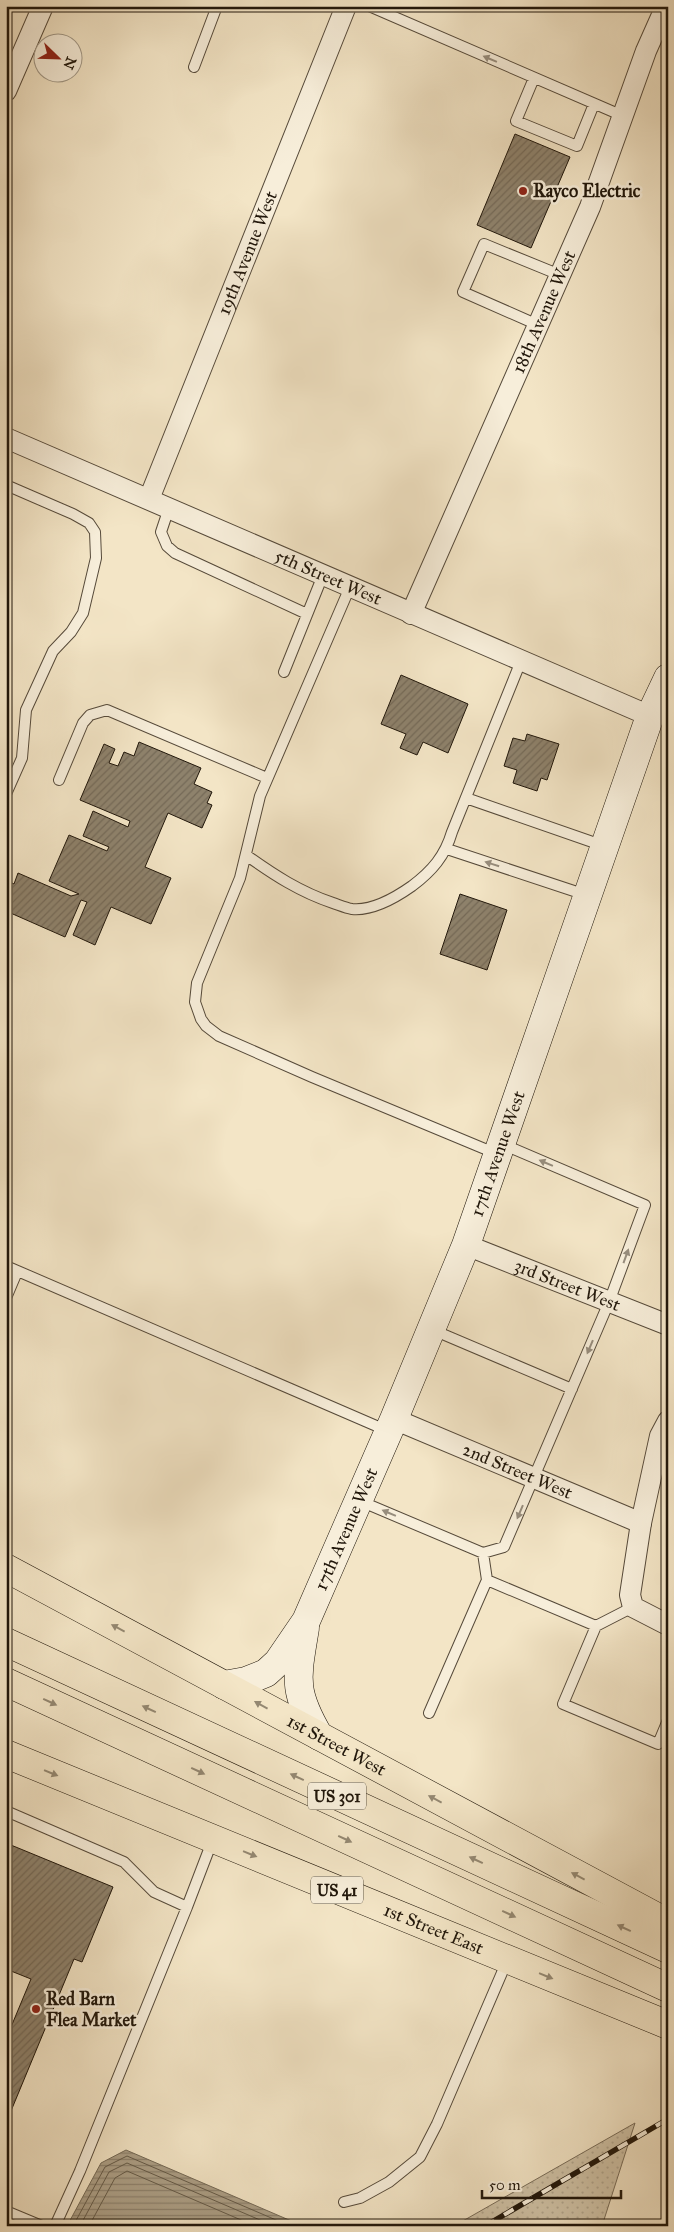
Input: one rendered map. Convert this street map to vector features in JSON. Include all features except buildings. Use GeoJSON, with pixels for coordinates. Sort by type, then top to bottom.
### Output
{"type":"FeatureCollection","features":[{"type":"Feature","properties":{"kind":"main road","name":"1st Street West"},"geometry":{"type":"LineString","coordinates":[[6,1568],[668,1923]]}},
{"type":"Feature","properties":{"kind":"main road","name":"US 301"},"geometry":{"type":"LineString","coordinates":[[6,1642],[668,1949]]}},
{"type":"Feature","properties":{"kind":"main road","name":"US 301"},"geometry":{"type":"LineString","coordinates":[[6,1682],[668,1988]]}},
{"type":"Feature","properties":{"kind":"main road","name":"1st Street East"},"geometry":{"type":"LineString","coordinates":[[6,1754],[668,2025]]}},
{"type":"Feature","properties":{"kind":"street"},"geometry":{"type":"LineString","coordinates":[[6,91],[43,6]]}},
{"type":"Feature","properties":{"kind":"street","name":"19th Avenue West"},"geometry":{"type":"LineString","coordinates":[[149,499],[346,6]]}},
{"type":"Feature","properties":{"kind":"street","name":"18th Avenue West"},"geometry":{"type":"LineString","coordinates":[[412,614],[590,207],[646,51],[666,6]]}},
{"type":"Feature","properties":{"kind":"street","name":"5th Street West"},"geometry":{"type":"LineString","coordinates":[[6,438],[650,716]]}},
{"type":"Feature","properties":{"kind":"street","name":"17th Avenue West"},"geometry":{"type":"LineString","coordinates":[[224,1685],[246,1681],[266,1673],[278,1662],[306,1621],[359,1501],[466,1245],[650,716],[668,678]]}},
{"type":"Feature","properties":{"kind":"street","name":"3rd Street West"},"geometry":{"type":"LineString","coordinates":[[466,1245],[668,1325]]}},
{"type":"Feature","properties":{"kind":"street","name":"2nd Street West"},"geometry":{"type":"LineString","coordinates":[[391,1426],[534,1478],[642,1523]]}},
{"type":"Feature","properties":{"kind":"street"},"geometry":{"type":"LineString","coordinates":[[665,1432],[642,1523],[630,1595],[633,1607],[668,1625]]}},
{"type":"Feature","properties":{"kind":"street","name":"17th Avenue West"},"geometry":{"type":"LineString","coordinates":[[306,1621],[298,1684],[303,1706],[319,1736]]}},
{"type":"Feature","properties":{"kind":"lane"},"geometry":{"type":"LineString","coordinates":[[194,66],[216,6]]}},
{"type":"Feature","properties":{"kind":"lane"},"geometry":{"type":"LineString","coordinates":[[369,6],[623,116]]}},
{"type":"Feature","properties":{"kind":"lane"},"geometry":{"type":"LineString","coordinates":[[534,78],[516,120],[577,146],[594,104]]}},
{"type":"Feature","properties":{"kind":"lane"},"geometry":{"type":"LineString","coordinates":[[538,325],[463,292],[484,244],[560,275]]}},
{"type":"Feature","properties":{"kind":"lane"},"geometry":{"type":"LineString","coordinates":[[6,485],[73,514],[88,523],[96,532],[96,558],[83,613],[71,632],[53,651],[26,710],[22,758],[6,794]]}},
{"type":"Feature","properties":{"kind":"lane"},"geometry":{"type":"LineString","coordinates":[[169,508],[161,532],[167,546],[175,553],[307,614]]}},
{"type":"Feature","properties":{"kind":"lane"},"geometry":{"type":"LineString","coordinates":[[284,672],[323,575]]}},
{"type":"Feature","properties":{"kind":"lane"},"geometry":{"type":"LineString","coordinates":[[350,587],[260,796],[240,878],[197,983],[196,1002],[201,1019],[206,1026],[220,1036],[312,1077],[645,1205],[609,1302],[504,1548],[483,1553],[359,1501]]}},
{"type":"Feature","properties":{"kind":"lane"},"geometry":{"type":"LineString","coordinates":[[246,855],[280,880],[320,898],[352,909],[379,905],[406,890],[430,872],[447,849],[521,661]]}},
{"type":"Feature","properties":{"kind":"lane"},"geometry":{"type":"LineString","coordinates":[[59,780],[83,723],[90,715],[106,710],[267,778]]}},
{"type":"Feature","properties":{"kind":"lane"},"geometry":{"type":"LineString","coordinates":[[466,798],[604,846]]}},
{"type":"Feature","properties":{"kind":"lane"},"geometry":{"type":"LineString","coordinates":[[447,849],[588,896]]}},
{"type":"Feature","properties":{"kind":"lane"},"geometry":{"type":"LineString","coordinates":[[6,1266],[294,1389],[391,1426]]}},
{"type":"Feature","properties":{"kind":"lane"},"geometry":{"type":"LineString","coordinates":[[6,1298],[17,1272]]}},
{"type":"Feature","properties":{"kind":"lane"},"geometry":{"type":"LineString","coordinates":[[432,1330],[572,1389]]}},
{"type":"Feature","properties":{"kind":"lane"},"geometry":{"type":"LineString","coordinates":[[429,1713],[486,1580],[483,1553]]}},
{"type":"Feature","properties":{"kind":"lane"},"geometry":{"type":"LineString","coordinates":[[486,1580],[596,1626]]}},
{"type":"Feature","properties":{"kind":"lane"},"geometry":{"type":"LineString","coordinates":[[633,1607],[596,1626],[563,1704],[658,1744],[668,1720]]}},
{"type":"Feature","properties":{"kind":"lane"},"geometry":{"type":"LineString","coordinates":[[6,1811],[119,1860],[131,1868],[154,1892],[186,1907]]}},
{"type":"Feature","properties":{"kind":"lane"},"geometry":{"type":"LineString","coordinates":[[55,2226],[80,2171],[213,1839]]}},
{"type":"Feature","properties":{"kind":"lane"},"geometry":{"type":"LineString","coordinates":[[344,2202],[360,2198],[389,2182],[420,2157],[437,2124],[507,1960]]}},
{"type":"Feature","properties":{"kind":"lane"},"geometry":{"type":"LineString","coordinates":[[6,2211],[42,2226]]}},
{"type":"Feature","properties":{"kind":"shaded area"},"geometry":{"type":"Polygon","coordinates":[[[635,2123],[602,2226],[454,2226],[635,2123]]]}},
{"type":"Feature","properties":{"kind":"water"},"geometry":{"type":"Polygon","coordinates":[[[126,2150],[303,2226],[67,2226],[101,2163],[126,2150]]]}},
{"type":"Feature","properties":{"kind":"railway"},"geometry":{"type":"LineString","coordinates":[[485,2226],[668,2119]]}},
{"type":"Feature","properties":{"kind":"place","name":"Rayco Electric"},"geometry":{"type":"Point","coordinates":[523,191]}},
{"type":"Feature","properties":{"kind":"place","name":"Red Barn Flea Market"},"geometry":{"type":"Point","coordinates":[36,2009]}}]}
